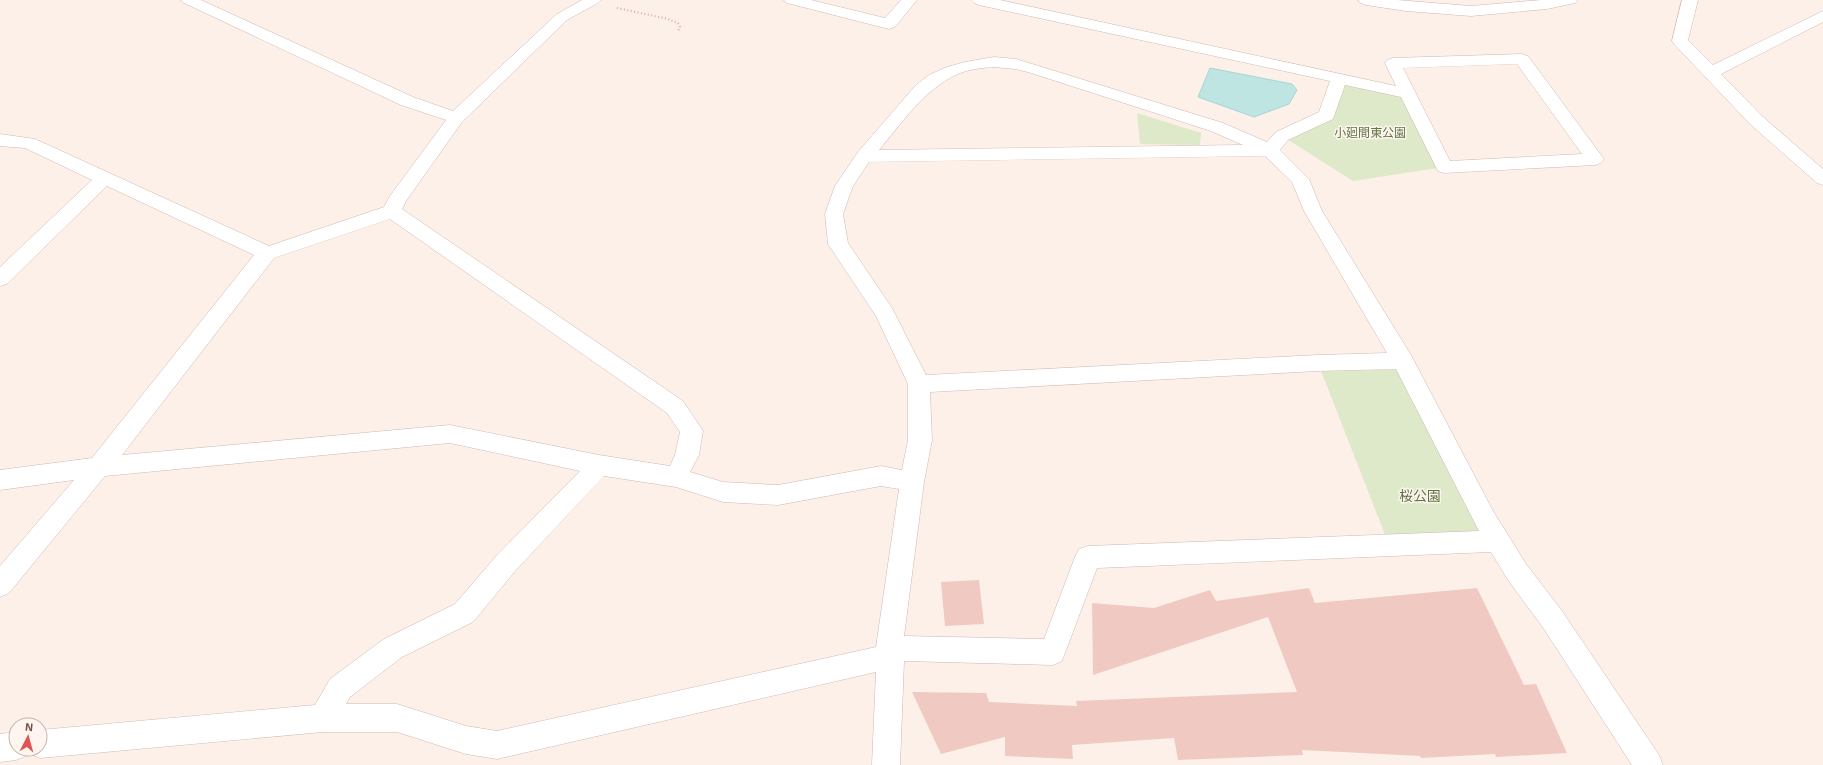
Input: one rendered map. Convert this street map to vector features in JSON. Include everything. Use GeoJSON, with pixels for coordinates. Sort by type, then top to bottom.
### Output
{"type":"FeatureCollection","features":[{"type":"Feature","properties":{"kind":"street"},"geometry":{"type":"LineString","coordinates":[[189,0],[407,101],[456,118]]}},
{"type":"Feature","properties":{"kind":"street"},"geometry":{"type":"LineString","coordinates":[[792,0],[889,24],[909,0]]}},
{"type":"Feature","properties":{"kind":"street"},"geometry":{"type":"LineString","coordinates":[[979,0],[1407,93]]}},
{"type":"Feature","properties":{"kind":"street"},"geometry":{"type":"LineString","coordinates":[[1366,0],[1406,6],[1471,11],[1547,4],[1570,0]]}},
{"type":"Feature","properties":{"kind":"street"},"geometry":{"type":"LineString","coordinates":[[1690,0],[1680,41],[1756,120],[1823,178]]}},
{"type":"Feature","properties":{"kind":"street"},"geometry":{"type":"LineString","coordinates":[[0,585],[99,467],[267,253],[392,211],[397,200],[456,118],[562,17],[591,1]]}},
{"type":"Feature","properties":{"kind":"street"},"geometry":{"type":"LineString","coordinates":[[1710,73],[1823,16]]}},
{"type":"Feature","properties":{"kind":"street"},"geometry":{"type":"LineString","coordinates":[[1522,59],[1595,159],[1444,167],[1407,93],[1393,63],[1522,59]]}},
{"type":"Feature","properties":{"kind":"street"},"geometry":{"type":"LineString","coordinates":[[886,765],[891,648],[912,482],[920,440],[919,384],[885,314],[838,244],[834,214],[844,186],[864,156],[922,89],[936,79],[953,70],[971,65],[994,62],[1016,64],[1034,69],[1217,127],[1270,150],[1300,179],[1314,211],[1403,361],[1484,518],[1517,572],[1553,620],[1645,764]]}},
{"type":"Feature","properties":{"kind":"street"},"geometry":{"type":"LineString","coordinates":[[864,156],[1270,150],[1282,136],[1327,115],[1339,79]]}},
{"type":"Feature","properties":{"kind":"street"},"geometry":{"type":"LineString","coordinates":[[0,140],[29,143],[267,253]]}},
{"type":"Feature","properties":{"kind":"street"},"geometry":{"type":"LineString","coordinates":[[0,279],[105,178]]}},
{"type":"Feature","properties":{"kind":"street"},"geometry":{"type":"LineString","coordinates":[[392,211],[674,407],[692,431],[687,455],[676,477]]}},
{"type":"Feature","properties":{"kind":"street"},"geometry":{"type":"LineString","coordinates":[[919,384],[1318,363],[1403,361]]}},
{"type":"Feature","properties":{"kind":"street"},"geometry":{"type":"LineString","coordinates":[[0,480],[99,467],[450,434],[599,465],[676,477],[723,492],[778,495],[881,476],[912,482]]}},
{"type":"Feature","properties":{"kind":"street"},"geometry":{"type":"LineString","coordinates":[[322,718],[340,688],[394,648],[464,614],[508,562],[599,465]]}},
{"type":"Feature","properties":{"kind":"street"},"geometry":{"type":"LineString","coordinates":[[891,648],[1053,652],[1088,557],[1498,541]]}},
{"type":"Feature","properties":{"kind":"street"},"geometry":{"type":"LineString","coordinates":[[48,743],[322,718],[398,718],[466,740],[497,745],[888,657],[891,648]]}},
{"type":"Feature","properties":{"kind":"path"},"geometry":{"type":"LineString","coordinates":[[591,1],[668,19],[678,23],[680,27],[678,31]]}},
{"type":"Feature","properties":{"kind":"green space","name":"小廻間東公園"},"geometry":{"type":"Polygon","coordinates":[[[1339,79],[1407,93],[1444,167],[1353,181],[1282,136],[1327,115],[1339,79]]]}},
{"type":"Feature","properties":{"kind":"green space"},"geometry":{"type":"Polygon","coordinates":[[[1137,113],[1201,133],[1200,145],[1140,144],[1137,113]]]}},
{"type":"Feature","properties":{"kind":"green space","name":"桜公園"},"geometry":{"type":"Polygon","coordinates":[[[1403,361],[1498,541],[1389,545],[1318,363],[1403,361]]]}},
{"type":"Feature","properties":{"kind":"water"},"geometry":{"type":"Polygon","coordinates":[[[1210,68],[1292,84],[1297,90],[1289,104],[1254,117],[1198,97],[1210,68]]]}},
{"type":"Feature","properties":{"kind":"building"},"geometry":{"type":"Polygon","coordinates":[[[979,580],[984,624],[945,626],[941,582],[979,580]]]}},
{"type":"Feature","properties":{"kind":"building"},"geometry":{"type":"Polygon","coordinates":[[[1309,588],[1315,603],[1477,588],[1524,685],[1536,684],[1567,753],[1496,757],[1495,754],[1421,758],[1420,756],[1302,750],[1303,755],[1178,760],[1174,738],[1072,745],[1073,759],[1005,756],[1005,737],[941,754],[912,692],[986,693],[989,702],[1077,706],[1076,701],[1297,692],[1268,617],[1093,675],[1092,603],[1154,608],[1210,590],[1216,601],[1309,588]]]}}]}
